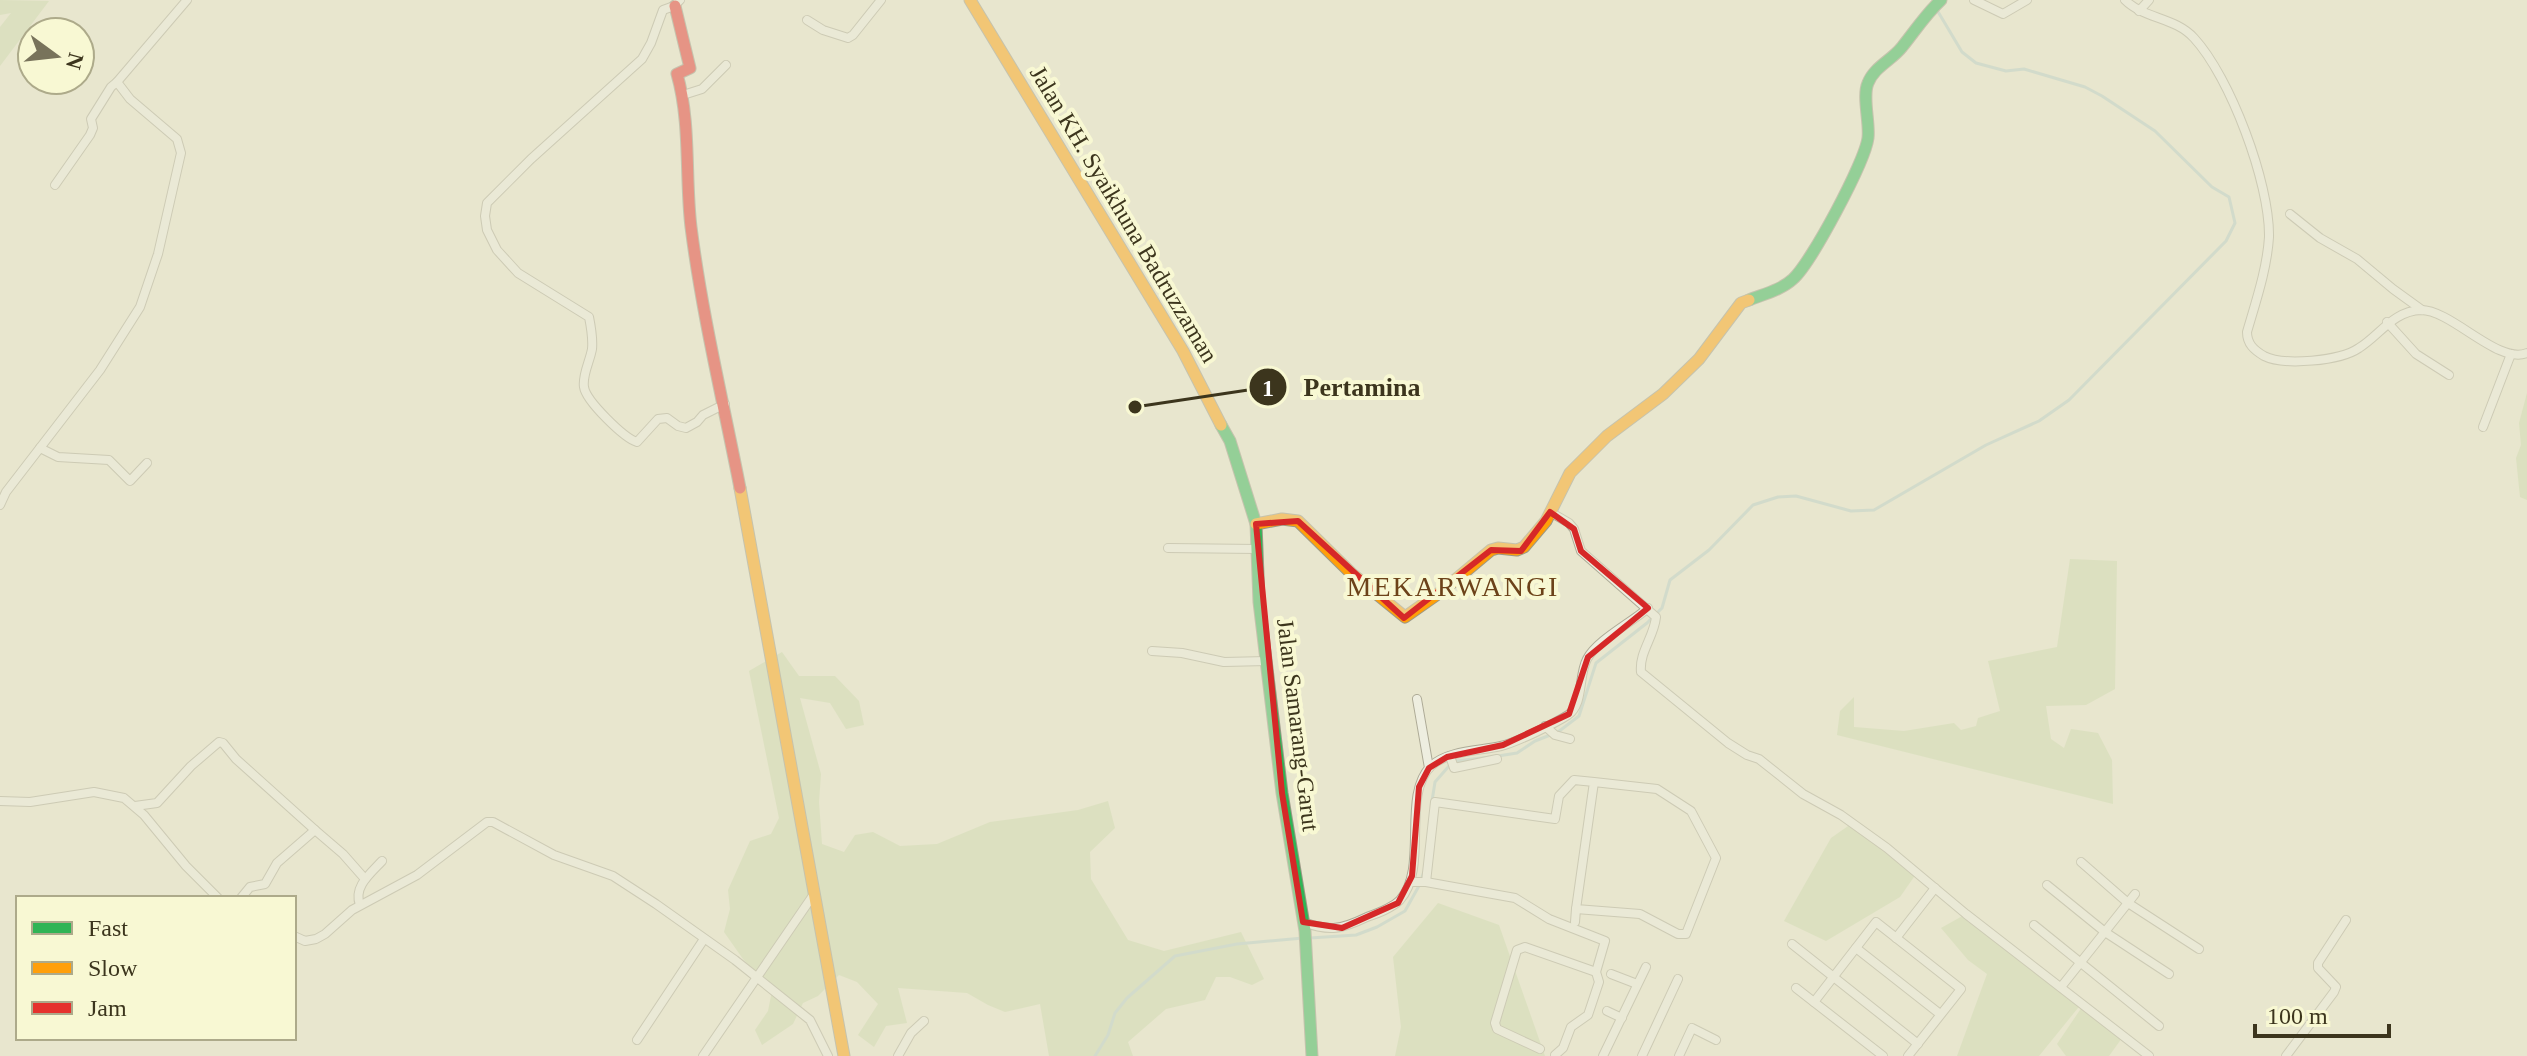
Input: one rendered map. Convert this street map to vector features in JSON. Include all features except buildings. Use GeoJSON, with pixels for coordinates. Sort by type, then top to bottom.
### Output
{"type":"FeatureCollection","features":[{"type":"Feature","properties":{"kind":"street"},"geometry":{"type":"LineString","coordinates":[[55,185],[90,135],[93,128],[91,119],[111,87],[187,0]]}},
{"type":"Feature","properties":{"kind":"street"},"geometry":{"type":"LineString","coordinates":[[658,0],[673,5]]}},
{"type":"Feature","properties":{"kind":"street"},"geometry":{"type":"LineString","coordinates":[[807,20],[823,30],[848,38],[881,0]]}},
{"type":"Feature","properties":{"kind":"street","name":"Jalan KH. Syaikhuna Badruzzaman"},"geometry":{"type":"LineString","coordinates":[[970,0],[1183,351],[1230,441],[1250,499]]}},
{"type":"Feature","properties":{"kind":"street"},"geometry":{"type":"LineString","coordinates":[[1974,0],[2003,14],[2027,0]]}},
{"type":"Feature","properties":{"kind":"street"},"geometry":{"type":"LineString","coordinates":[[2125,0],[2139,11],[2179,25],[2194,38],[2221,79],[2257,164],[2269,221],[2269,240],[2247,332],[2253,349],[2265,357],[2285,362],[2335,356],[2358,349],[2387,322],[2422,310]]}},
{"type":"Feature","properties":{"kind":"street"},"geometry":{"type":"LineString","coordinates":[[2139,11],[2149,0]]}},
{"type":"Feature","properties":{"kind":"street"},"geometry":{"type":"LineString","coordinates":[[1256,524],[1282,519],[1298,521],[1351,573],[1405,617],[1491,550],[1524,547],[1541,528],[1570,473],[1623,422],[1663,394],[1699,359],[1741,303],[1789,284],[1799,273],[1844,195],[1868,139],[1867,84],[1879,67],[1900,50],[1935,3]]}},
{"type":"Feature","properties":{"kind":"street"},"geometry":{"type":"LineString","coordinates":[[673,5],[690,68],[677,74],[683,95],[690,225],[844,1056]]}},
{"type":"Feature","properties":{"kind":"street"},"geometry":{"type":"LineString","coordinates":[[673,5],[642,59],[531,159],[487,203],[485,216],[487,230],[497,250],[518,273],[589,317],[592,349],[584,389],[608,420],[629,440],[637,442],[658,419],[667,418],[686,428],[725,404]]}},
{"type":"Feature","properties":{"kind":"street"},"geometry":{"type":"LineString","coordinates":[[683,95],[702,89],[726,65]]}},
{"type":"Feature","properties":{"kind":"street"},"geometry":{"type":"LineString","coordinates":[[0,505],[6,492],[100,370],[140,307],[158,254],[181,153],[177,139],[130,99],[117,82]]}},
{"type":"Feature","properties":{"kind":"street"},"geometry":{"type":"LineString","coordinates":[[2290,214],[2320,238],[2357,259],[2422,310],[2445,318],[2489,345],[2511,354],[2527,353]]}},
{"type":"Feature","properties":{"kind":"street"},"geometry":{"type":"LineString","coordinates":[[2387,322],[2416,354],[2449,375]]}},
{"type":"Feature","properties":{"kind":"street"},"geometry":{"type":"LineString","coordinates":[[2483,427],[2511,354]]}},
{"type":"Feature","properties":{"kind":"street"},"geometry":{"type":"LineString","coordinates":[[40,448],[58,457],[109,460],[130,481],[147,463]]}},
{"type":"Feature","properties":{"kind":"street","name":"Jalan Samarang-Garut"},"geometry":{"type":"LineString","coordinates":[[1250,499],[1256,524],[1259,602],[1282,793],[1304,926],[1312,1056]]}},
{"type":"Feature","properties":{"kind":"street"},"geometry":{"type":"LineString","coordinates":[[1550,512],[1574,529],[1581,551],[1652,612],[1655,626],[1642,653],[1641,672],[1728,743],[1759,759],[1803,794],[1841,815],[1887,848],[2149,1056]]}},
{"type":"Feature","properties":{"kind":"street"},"geometry":{"type":"LineString","coordinates":[[1168,548],[1257,549]]}},
{"type":"Feature","properties":{"kind":"street"},"geometry":{"type":"LineString","coordinates":[[1429,768],[1550,730],[1573,711],[1588,657],[1599,645],[1652,612]]}},
{"type":"Feature","properties":{"kind":"street"},"geometry":{"type":"LineString","coordinates":[[1152,651],[1182,653],[1224,662],[1267,661]]}},
{"type":"Feature","properties":{"kind":"street"},"geometry":{"type":"LineString","coordinates":[[1304,926],[1342,928],[1398,903],[1412,882],[1419,787],[1429,768],[1417,699]]}},
{"type":"Feature","properties":{"kind":"street"},"geometry":{"type":"LineString","coordinates":[[1550,730],[1570,739]]}},
{"type":"Feature","properties":{"kind":"street"},"geometry":{"type":"LineString","coordinates":[[135,806],[157,803],[191,766],[219,742],[223,743],[236,759],[343,854],[365,879]]}},
{"type":"Feature","properties":{"kind":"street"},"geometry":{"type":"LineString","coordinates":[[1451,761],[1497,759]]}},
{"type":"Feature","properties":{"kind":"street"},"geometry":{"type":"LineString","coordinates":[[1426,882],[1435,802],[1555,819],[1559,796],[1574,780],[1657,789],[1691,811],[1716,858],[1686,934],[1678,934],[1640,914],[1576,909]]}},
{"type":"Feature","properties":{"kind":"street"},"geometry":{"type":"LineString","coordinates":[[1575,922],[1594,782]]}},
{"type":"Feature","properties":{"kind":"street"},"geometry":{"type":"LineString","coordinates":[[0,801],[30,802],[94,792],[124,798],[135,806],[216,896]]}},
{"type":"Feature","properties":{"kind":"street"},"geometry":{"type":"LineString","coordinates":[[296,937],[305,941],[316,939],[360,905],[417,875],[487,822],[493,822],[554,855],[613,876],[735,960],[810,1020],[828,1056]]}},
{"type":"Feature","properties":{"kind":"street"},"geometry":{"type":"LineString","coordinates":[[243,896],[250,887],[265,884],[277,863],[315,830]]}},
{"type":"Feature","properties":{"kind":"street"},"geometry":{"type":"LineString","coordinates":[[360,905],[357,897],[365,879],[382,861]]}},
{"type":"Feature","properties":{"kind":"street"},"geometry":{"type":"LineString","coordinates":[[2081,862],[2128,903],[2199,949]]}},
{"type":"Feature","properties":{"kind":"street"},"geometry":{"type":"LineString","coordinates":[[1412,882],[1515,898],[1549,919],[1616,945]]}},
{"type":"Feature","properties":{"kind":"street"},"geometry":{"type":"LineString","coordinates":[[2047,885],[2105,932],[2169,974]]}},
{"type":"Feature","properties":{"kind":"street"},"geometry":{"type":"LineString","coordinates":[[1896,938],[1935,888]]}},
{"type":"Feature","properties":{"kind":"street"},"geometry":{"type":"LineString","coordinates":[[703,1056],[814,894]]}},
{"type":"Feature","properties":{"kind":"street"},"geometry":{"type":"LineString","coordinates":[[2061,987],[2135,894]]}},
{"type":"Feature","properties":{"kind":"street"},"geometry":{"type":"LineString","coordinates":[[2286,1056],[2334,992],[2336,987],[2318,968],[2318,963],[2346,920]]}},
{"type":"Feature","properties":{"kind":"street"},"geometry":{"type":"LineString","coordinates":[[1814,1002],[1876,922],[1961,989],[1908,1056]]}},
{"type":"Feature","properties":{"kind":"street"},"geometry":{"type":"LineString","coordinates":[[2034,925],[2159,1026]]}},
{"type":"Feature","properties":{"kind":"street"},"geometry":{"type":"LineString","coordinates":[[637,1040],[704,939]]}},
{"type":"Feature","properties":{"kind":"street"},"geometry":{"type":"LineString","coordinates":[[1555,1055],[1563,1048],[1571,1027],[1588,1015],[1599,982],[1596,972],[1605,941]]}},
{"type":"Feature","properties":{"kind":"street"},"geometry":{"type":"LineString","coordinates":[[1792,944],[1918,1044]]}},
{"type":"Feature","properties":{"kind":"street"},"geometry":{"type":"LineString","coordinates":[[1540,1049],[1497,1029],[1495,1023],[1517,950],[1525,947],[1596,972]]}},
{"type":"Feature","properties":{"kind":"street"},"geometry":{"type":"LineString","coordinates":[[1856,948],[1940,1014]]}},
{"type":"Feature","properties":{"kind":"street"},"geometry":{"type":"LineString","coordinates":[[1603,1056],[1646,967]]}},
{"type":"Feature","properties":{"kind":"street"},"geometry":{"type":"LineString","coordinates":[[1611,974],[1637,984]]}},
{"type":"Feature","properties":{"kind":"street"},"geometry":{"type":"LineString","coordinates":[[1642,1056],[1678,979]]}},
{"type":"Feature","properties":{"kind":"street"},"geometry":{"type":"LineString","coordinates":[[1796,988],[1883,1056]]}},
{"type":"Feature","properties":{"kind":"street"},"geometry":{"type":"LineString","coordinates":[[1607,1011],[1622,1018]]}},
{"type":"Feature","properties":{"kind":"street"},"geometry":{"type":"LineString","coordinates":[[898,1056],[911,1033],[924,1021]]}},
{"type":"Feature","properties":{"kind":"street"},"geometry":{"type":"LineString","coordinates":[[1679,1056],[1692,1028],[1716,1040]]}},
{"type":"Feature","properties":{"kind":"highlighted area"},"geometry":{"type":"Polygon","coordinates":[[[1550,512],[1574,529],[1581,551],[1648,608],[1588,657],[1569,714],[1503,745],[1447,757],[1429,768],[1419,787],[1412,876],[1398,903],[1342,928],[1303,922],[1282,793],[1256,524],[1298,521],[1404,618],[1491,550],[1521,551],[1550,512]]]}},
{"type":"Feature","properties":{"kind":"green space"},"geometry":{"type":"Polygon","coordinates":[[[0,0],[49,1],[38,16],[16,16],[16,45],[0,66],[0,27],[11,13],[0,15],[0,0]]]}},
{"type":"Feature","properties":{"kind":"green space"},"geometry":{"type":"Polygon","coordinates":[[[2527,393],[2527,500],[2520,497],[2516,458],[2521,445],[2519,423],[2527,393]]]}},
{"type":"Feature","properties":{"kind":"green space"},"geometry":{"type":"Polygon","coordinates":[[[2070,559],[2117,561],[2115,689],[2086,705],[2046,706],[2051,739],[2064,748],[2071,729],[2098,733],[2112,760],[2113,804],[1837,735],[1840,711],[1854,697],[1854,727],[1904,731],[1954,723],[1961,730],[1976,726],[1978,718],[2000,711],[1988,661],[2057,647],[2070,559]]]}},
{"type":"Feature","properties":{"kind":"green space"},"geometry":{"type":"Polygon","coordinates":[[[782,652],[799,676],[835,676],[859,701],[864,725],[846,729],[830,703],[800,698],[821,774],[822,844],[844,852],[855,835],[873,832],[900,846],[937,844],[990,822],[1078,810],[1108,801],[1115,828],[1090,852],[1091,879],[1128,940],[1164,951],[1241,932],[1264,979],[1252,985],[1230,977],[1216,977],[1205,1000],[1166,1009],[1128,1042],[1133,1056],[1049,1056],[1040,1004],[1005,1012],[967,993],[898,988],[907,1023],[886,1026],[874,1047],[858,1035],[878,1004],[857,982],[839,975],[818,996],[803,1003],[793,1024],[762,1045],[755,1030],[768,1011],[772,991],[724,932],[730,909],[728,890],[750,841],[771,834],[779,818],[749,671],[782,652]]]}},
{"type":"Feature","properties":{"kind":"green space"},"geometry":{"type":"Polygon","coordinates":[[[1851,824],[1916,874],[1900,897],[1826,941],[1784,921],[1831,838],[1851,824]]]}},
{"type":"Feature","properties":{"kind":"green space"},"geometry":{"type":"Polygon","coordinates":[[[1438,903],[1499,925],[1545,1056],[1395,1056],[1401,1027],[1393,957],[1438,903]]]}},
{"type":"Feature","properties":{"kind":"green space"},"geometry":{"type":"Polygon","coordinates":[[[1966,914],[2082,1003],[2039,1056],[1957,1056],[1987,974],[1968,960],[1941,928],[1966,914]]]}},
{"type":"Feature","properties":{"kind":"green space"},"geometry":{"type":"Polygon","coordinates":[[[2082,1007],[2122,1038],[2109,1056],[2066,1056],[2057,1044],[2082,1007]]]}},
{"type":"Feature","properties":{"kind":"waterway"},"geometry":{"type":"LineString","coordinates":[[1498,756],[1517,753],[1535,741],[1558,732],[1579,716],[1596,663],[1662,608],[1670,580],[1709,550],[1753,505],[1778,497],[1796,496],[1851,511],[1874,510],[1986,445],[2039,421],[2069,400],[2226,241],[2235,223],[2229,197],[2212,187],[2155,131],[2085,87],[2024,69],[2006,71],[1976,63],[1962,52],[1937,10]]}},
{"type":"Feature","properties":{"kind":"waterway"},"geometry":{"type":"LineString","coordinates":[[1455,761],[1491,757]]}},
{"type":"Feature","properties":{"kind":"waterway"},"geometry":{"type":"LineString","coordinates":[[1432,801],[1435,782],[1449,766]]}},
{"type":"Feature","properties":{"kind":"waterway"},"geometry":{"type":"LineString","coordinates":[[1310,938],[1356,935],[1405,911],[1424,871]]}},
{"type":"Feature","properties":{"kind":"waterway"},"geometry":{"type":"LineString","coordinates":[[1095,1056],[1108,1035],[1115,1013],[1127,998],[1175,956],[1237,944],[1303,938]]}},
{"type":"Feature","properties":{"kind":"traffic: fast"},"geometry":{"type":"LineString","coordinates":[[1749,300],[1788,283],[1812,254],[1848,189],[1865,150],[1868,138],[1866,88],[1871,77],[1898,52],[1941,0]]}},
{"type":"Feature","properties":{"kind":"traffic: fast"},"geometry":{"type":"LineString","coordinates":[[1221,425],[1230,441],[1256,524],[1259,602],[1282,793],[1305,931],[1312,1056]]}},
{"type":"Feature","properties":{"kind":"traffic: slow"},"geometry":{"type":"LineString","coordinates":[[970,0],[1183,351],[1221,425]]}},
{"type":"Feature","properties":{"kind":"traffic: slow"},"geometry":{"type":"LineString","coordinates":[[1256,524],[1282,519],[1298,521],[1351,573],[1405,617],[1491,550],[1524,547],[1546,521],[1570,473],[1607,436],[1663,394],[1699,359],[1741,303],[1749,300]]}},
{"type":"Feature","properties":{"kind":"traffic: slow"},"geometry":{"type":"LineString","coordinates":[[740,488],[844,1056]]}},
{"type":"Feature","properties":{"kind":"traffic: jam"},"geometry":{"type":"LineString","coordinates":[[675,6],[690,68],[677,74],[686,131],[691,227],[740,488]]}},
{"type":"Feature","properties":{"kind":"place","name":"Pertamina"},"geometry":{"type":"Point","coordinates":[1135,407]}},
{"type":"Feature","properties":{"kind":"district","name":"MEKARWANGI"},"geometry":{"type":"Point","coordinates":[1453,586]}}]}
